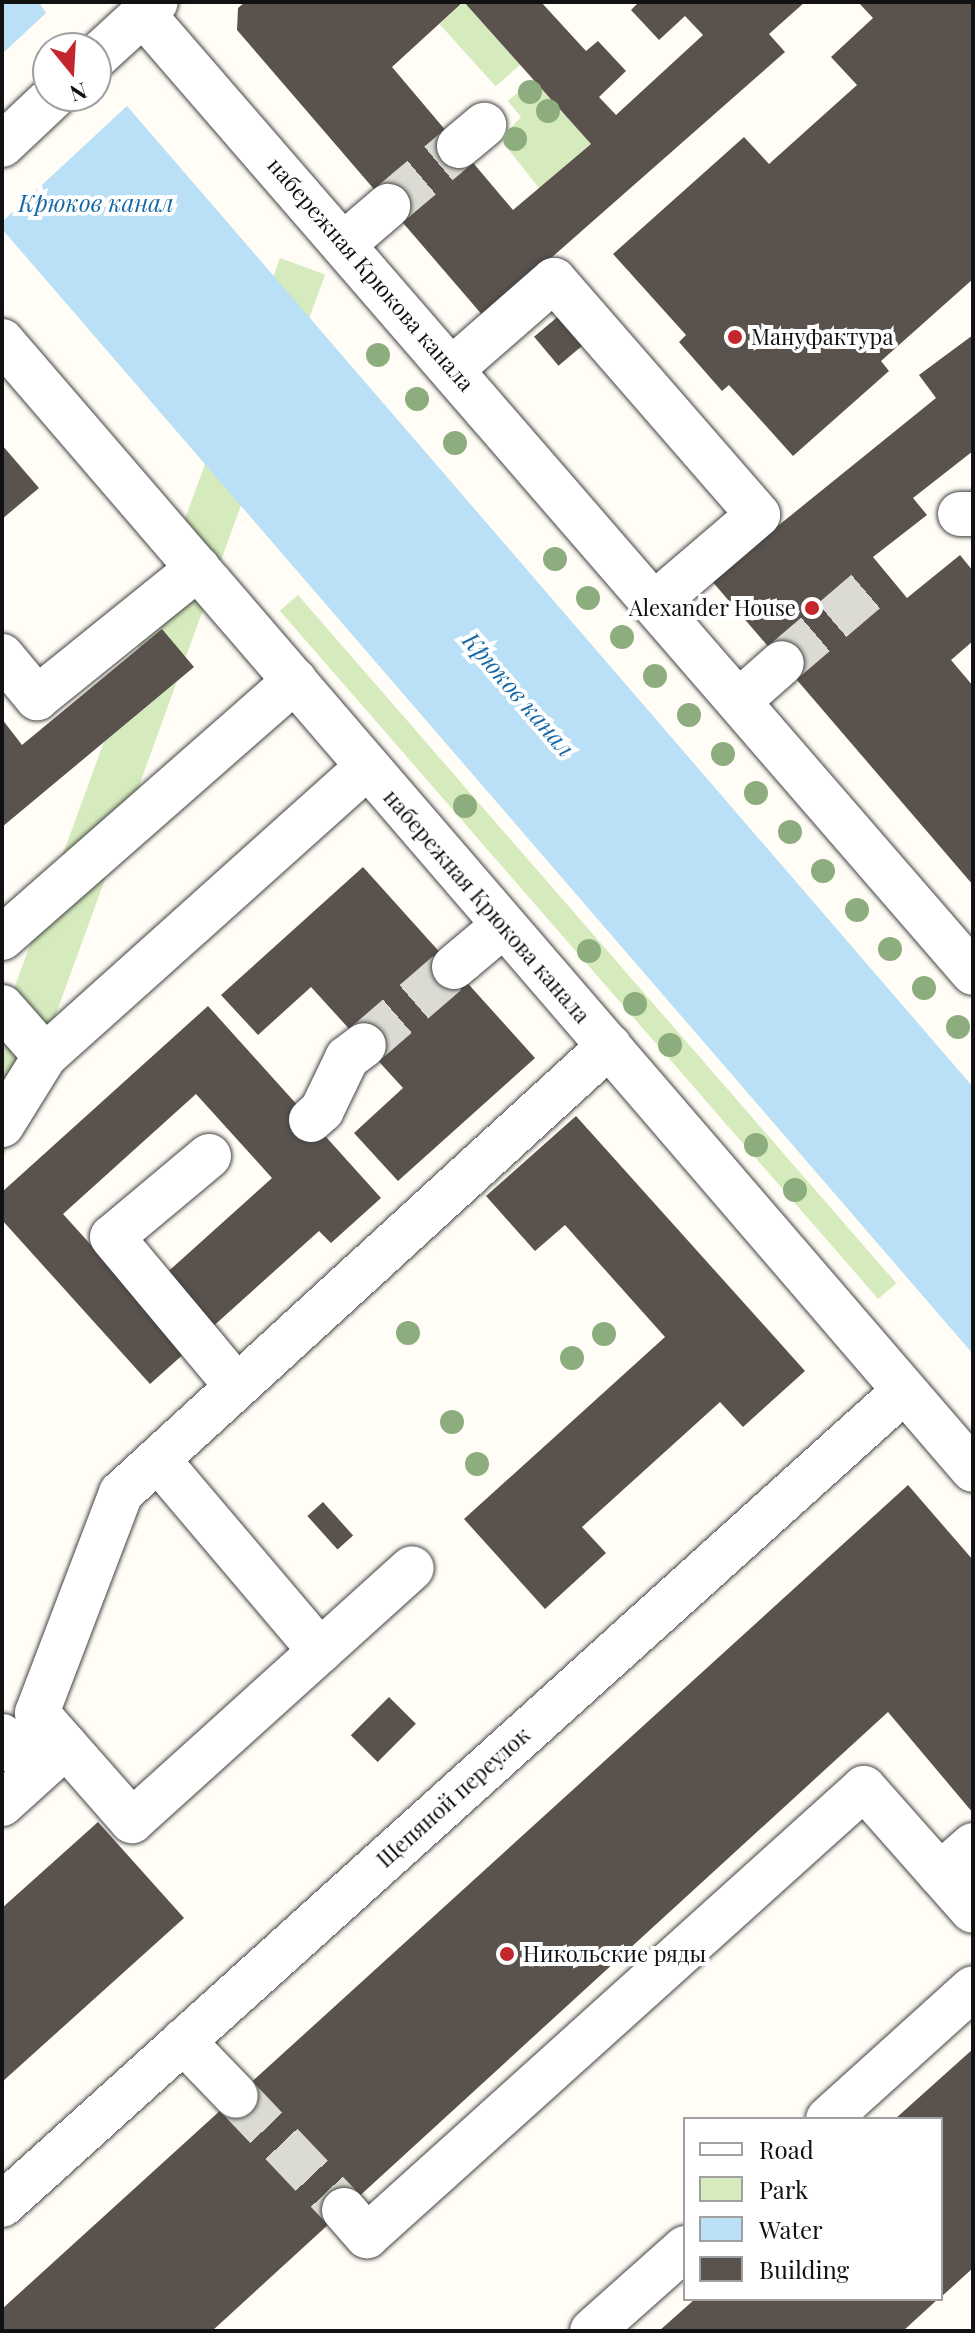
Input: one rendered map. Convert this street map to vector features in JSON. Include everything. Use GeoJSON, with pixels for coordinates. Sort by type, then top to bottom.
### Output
{"type":"FeatureCollection","features":[{"type":"Feature","properties":{"kind":"street"},"geometry":{"type":"LineString","coordinates":[[112,42],[149,8]]}},
{"type":"Feature","properties":{"kind":"street","name":"набережная Крюкова канала"},"geometry":{"type":"LineString","coordinates":[[149,8],[345,243],[973,973]]}},
{"type":"Feature","properties":{"kind":"street"},"geometry":{"type":"LineString","coordinates":[[2,145],[37,112]]}},
{"type":"Feature","properties":{"kind":"street"},"geometry":{"type":"LineString","coordinates":[[345,243],[388,206]]}},
{"type":"Feature","properties":{"kind":"street"},"geometry":{"type":"LineString","coordinates":[[453,368],[554,280],[758,515],[655,603]]}},
{"type":"Feature","properties":{"kind":"street","name":"набережная Крюкова канала"},"geometry":{"type":"LineString","coordinates":[[2,341],[973,1470]]}},
{"type":"Feature","properties":{"kind":"street"},"geometry":{"type":"LineString","coordinates":[[2,656],[37,698],[198,568]]}},
{"type":"Feature","properties":{"kind":"street"},"geometry":{"type":"LineString","coordinates":[[739,701],[782,663]]}},
{"type":"Feature","properties":{"kind":"street"},"geometry":{"type":"LineString","coordinates":[[2,938],[295,681]]}},
{"type":"Feature","properties":{"kind":"street"},"geometry":{"type":"LineString","coordinates":[[2,1125],[45,1056],[367,767]]}},
{"type":"Feature","properties":{"kind":"street"},"geometry":{"type":"LineString","coordinates":[[454,967],[504,925]]}},
{"type":"Feature","properties":{"kind":"street"},"geometry":{"type":"LineString","coordinates":[[2,1007],[45,1056]]}},
{"type":"Feature","properties":{"kind":"street"},"geometry":{"type":"LineString","coordinates":[[311,1120],[322,1110],[347,1058],[364,1045]]}},
{"type":"Feature","properties":{"kind":"street"},"geometry":{"type":"LineString","coordinates":[[50,1760],[37,1713],[121,1493],[159,1461],[235,1384],[609,1046]]}},
{"type":"Feature","properties":{"kind":"street"},"geometry":{"type":"LineString","coordinates":[[209,1156],[112,1237],[235,1384]]}},
{"type":"Feature","properties":{"kind":"street","name":"Щепяной переулок"},"geometry":{"type":"LineString","coordinates":[[2,2205],[904,1391]]}},
{"type":"Feature","properties":{"kind":"street"},"geometry":{"type":"LineString","coordinates":[[159,1461],[320,1651]]}},
{"type":"Feature","properties":{"kind":"street"},"geometry":{"type":"LineString","coordinates":[[2,1736],[50,1760],[132,1821],[412,1568]]}},
{"type":"Feature","properties":{"kind":"street"},"geometry":{"type":"LineString","coordinates":[[2,1804],[50,1760]]}},
{"type":"Feature","properties":{"kind":"street"},"geometry":{"type":"LineString","coordinates":[[344,2210],[367,2236],[864,1788],[973,1911]]}},
{"type":"Feature","properties":{"kind":"street"},"geometry":{"type":"LineString","coordinates":[[940,1874],[973,1845]]}},
{"type":"Feature","properties":{"kind":"street"},"geometry":{"type":"LineString","coordinates":[[830,2117],[973,1988]]}},
{"type":"Feature","properties":{"kind":"street"},"geometry":{"type":"LineString","coordinates":[[183,2041],[236,2096]]}},
{"type":"Feature","properties":{"kind":"street"},"geometry":{"type":"LineString","coordinates":[[592,2331],[683,2250]]}},
{"type":"Feature","properties":{"kind":"green space"},"geometry":{"type":"Polygon","coordinates":[[[464,2],[520,64],[496,87],[439,24],[464,2]]]}},
{"type":"Feature","properties":{"kind":"green space"},"geometry":{"type":"Polygon","coordinates":[[[533,79],[591,144],[539,188],[504,144],[504,135],[521,117],[508,101],[533,79]]]}},
{"type":"Feature","properties":{"kind":"green space"},"geometry":{"type":"Polygon","coordinates":[[[280,258],[325,274],[2,1162],[2,1022],[280,258]]]}},
{"type":"Feature","properties":{"kind":"green space"},"geometry":{"type":"Polygon","coordinates":[[[298,595],[896,1283],[878,1299],[280,611],[298,595]]]}},
{"type":"Feature","properties":{"kind":"water","name":"Крюков канал"},"geometry":{"type":"Polygon","coordinates":[[[2,2],[39,2],[46,13],[46,32],[32,32],[32,112],[112,112],[112,89],[973,1087],[973,1354],[2,229],[2,2]]]}},
{"type":"Feature","properties":{"kind":"pier"},"geometry":{"type":"Polygon","coordinates":[[[46,13],[63,32],[32,32],[32,112],[112,112],[112,88],[128,105],[2,222],[2,54],[46,13]]]}},
{"type":"Feature","properties":{"kind":"building"},"geometry":{"type":"Polygon","coordinates":[[[245,2],[463,2],[392,67],[513,210],[591,144],[464,2],[541,2],[586,51],[598,41],[626,71],[599,97],[616,115],[703,35],[685,16],[659,40],[631,10],[639,2],[805,2],[769,34],[785,52],[484,317],[237,30],[238,8],[245,2]]]}},
{"type":"Feature","properties":{"kind":"building"},"geometry":{"type":"Polygon","coordinates":[[[858,2],[973,2],[973,279],[881,361],[889,371],[793,456],[729,385],[722,391],[679,342],[686,335],[613,254],[744,137],[769,164],[857,85],[831,57],[873,18],[858,2]]]}},
{"type":"Feature","properties":{"kind":"building"},"geometry":{"type":"Polygon","coordinates":[[[567,309],[591,338],[558,366],[534,337],[567,309]]]}},
{"type":"Feature","properties":{"kind":"building"},"geometry":{"type":"Polygon","coordinates":[[[973,335],[973,451],[913,498],[927,515],[873,557],[907,598],[960,555],[973,571],[973,641],[951,660],[973,686],[973,885],[711,580],[936,398],[919,375],[973,335]]]}},
{"type":"Feature","properties":{"kind":"building"},"geometry":{"type":"Polygon","coordinates":[[[2,445],[39,488],[2,519],[2,445]]]}},
{"type":"Feature","properties":{"kind":"building"},"geometry":{"type":"Polygon","coordinates":[[[162,629],[194,667],[2,827],[2,719],[22,745],[162,629]]]}},
{"type":"Feature","properties":{"kind":"building"},"geometry":{"type":"Polygon","coordinates":[[[363,867],[535,1058],[398,1181],[354,1133],[403,1088],[311,987],[258,1035],[221,995],[363,867]]]}},
{"type":"Feature","properties":{"kind":"building"},"geometry":{"type":"Polygon","coordinates":[[[208,1006],[381,1198],[331,1243],[319,1231],[209,1330],[162,1277],[272,1178],[196,1094],[63,1214],[187,1351],[150,1384],[2,1220],[2,1192],[208,1006]]]}},
{"type":"Feature","properties":{"kind":"building"},"geometry":{"type":"Polygon","coordinates":[[[576,1116],[805,1371],[743,1427],[720,1402],[582,1527],[606,1553],[545,1609],[464,1519],[665,1337],[565,1225],[535,1251],[486,1196],[576,1116]]]}},
{"type":"Feature","properties":{"kind":"building","name":"Никольские ряды"},"geometry":{"type":"Polygon","coordinates":[[[908,1485],[973,1560],[973,1813],[888,1712],[212,2331],[2,2331],[2,2309],[908,1485]]]}},
{"type":"Feature","properties":{"kind":"building"},"geometry":{"type":"Polygon","coordinates":[[[323,1502],[353,1535],[338,1549],[307,1516],[323,1502]]]}},
{"type":"Feature","properties":{"kind":"building"},"geometry":{"type":"Polygon","coordinates":[[[389,1697],[416,1724],[378,1762],[351,1735],[389,1697]]]}},
{"type":"Feature","properties":{"kind":"building"},"geometry":{"type":"Polygon","coordinates":[[[98,1822],[184,1918],[2,2082],[2,1908],[98,1822]]]}},
{"type":"Feature","properties":{"kind":"building"},"geometry":{"type":"Polygon","coordinates":[[[973,2049],[973,2268],[943,2295],[943,2117],[897,2117],[973,2049]]]}},
{"type":"Feature","properties":{"kind":"building"},"geometry":{"type":"Polygon","coordinates":[[[693,2301],[936,2301],[903,2331],[659,2331],[693,2301]]]}},
{"type":"Feature","properties":{"kind":"tunnel"},"geometry":{"type":"LineString","coordinates":[[388,206],[459,146]]}},
{"type":"Feature","properties":{"kind":"tunnel"},"geometry":{"type":"LineString","coordinates":[[782,663],[871,587]]}},
{"type":"Feature","properties":{"kind":"tunnel"},"geometry":{"type":"LineString","coordinates":[[364,1045],[454,967]]}},
{"type":"Feature","properties":{"kind":"tunnel"},"geometry":{"type":"LineString","coordinates":[[236,2096],[344,2210]]}},
{"type":"Feature","properties":{"kind":"place","name":"Мануфактура"},"geometry":{"type":"Point","coordinates":[735,337]}},
{"type":"Feature","properties":{"kind":"place","name":"Alexander House"},"geometry":{"type":"Point","coordinates":[812,608]}},
{"type":"Feature","properties":{"kind":"place","name":"Никольские ряды"},"geometry":{"type":"Point","coordinates":[507,1954]}}]}
